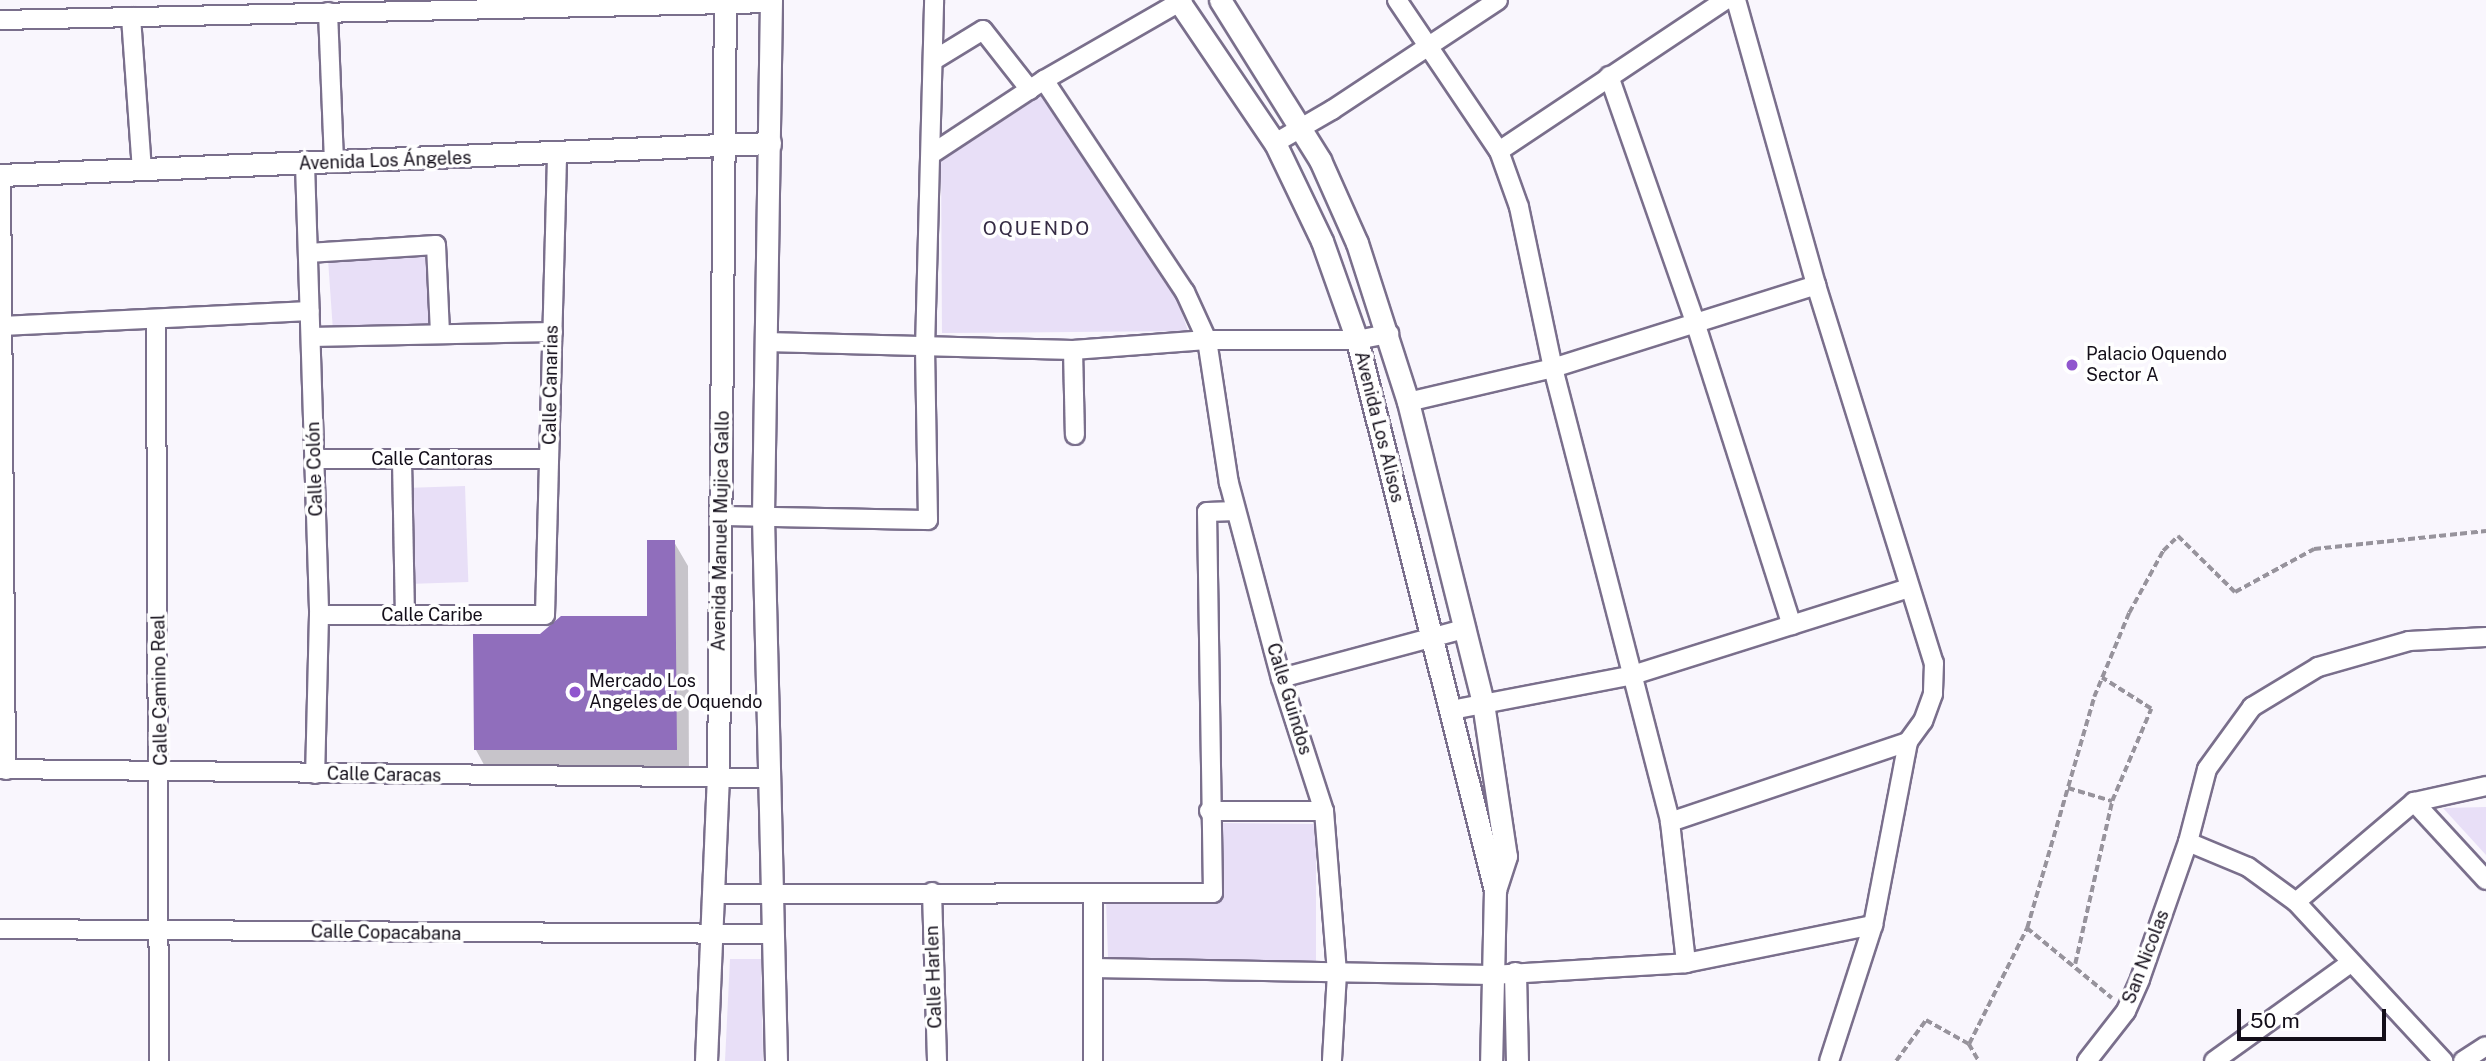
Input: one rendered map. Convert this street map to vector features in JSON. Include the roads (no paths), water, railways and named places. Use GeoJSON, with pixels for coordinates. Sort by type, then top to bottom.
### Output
{"type":"FeatureCollection","features":[{"type":"Feature","properties":{"kind":"street"},"geometry":{"type":"LineString","coordinates":[[721,516],[928,520],[925,349],[933,153],[934,0]]}},
{"type":"Feature","properties":{"kind":"street","name":"Avenida Los Alisos"},"geometry":{"type":"LineString","coordinates":[[1220,0],[1300,128],[1357,243],[1389,334],[1483,703],[1506,856],[1495,890]]}},
{"type":"Feature","properties":{"kind":"street"},"geometry":{"type":"LineString","coordinates":[[1397,0],[1426,48],[1499,151],[1519,207],[1553,368],[1670,822],[1686,963]]}},
{"type":"Feature","properties":{"kind":"street"},"geometry":{"type":"LineString","coordinates":[[1275,143],[1498,0]]}},
{"type":"Feature","properties":{"kind":"street"},"geometry":{"type":"LineString","coordinates":[[1499,151],[1725,0]]}},
{"type":"Feature","properties":{"kind":"street"},"geometry":{"type":"LineString","coordinates":[[1735,0],[1816,285],[1934,663],[1933,694],[1923,720],[1908,742],[1873,925],[1829,1061]]}},
{"type":"Feature","properties":{"kind":"street"},"geometry":{"type":"LineString","coordinates":[[933,153],[1037,85],[1180,1]]}},
{"type":"Feature","properties":{"kind":"street","name":"Avenida Los Alisos"},"geometry":{"type":"LineString","coordinates":[[1180,1],[1275,143],[1322,241],[1357,340],[1495,890],[1491,1061]]}},
{"type":"Feature","properties":{"kind":"street","name":"Avenida Manuel Mujica Gallo"},"geometry":{"type":"LineString","coordinates":[[706,1061],[718,780],[726,145],[725,2]]}},
{"type":"Feature","properties":{"kind":"street"},"geometry":{"type":"LineString","coordinates":[[0,20],[124,11],[242,7],[328,12],[480,5],[771,2],[763,517],[776,1061]]}},
{"type":"Feature","properties":{"kind":"street"},"geometry":{"type":"LineString","coordinates":[[124,11],[142,169]]}},
{"type":"Feature","properties":{"kind":"street"},"geometry":{"type":"LineString","coordinates":[[328,12],[334,162]]}},
{"type":"Feature","properties":{"kind":"street","name":"Calle Guindos"},"geometry":{"type":"LineString","coordinates":[[934,60],[984,30],[1037,85],[1185,292],[1207,340],[1236,511],[1280,678],[1324,811],[1337,973],[1332,1061]]}},
{"type":"Feature","properties":{"kind":"street"},"geometry":{"type":"LineString","coordinates":[[1609,76],[1696,325],[1792,625]]}},
{"type":"Feature","properties":{"kind":"street","name":"Avenida Los Ángeles"},"geometry":{"type":"LineString","coordinates":[[0,175],[557,154],[770,143]]}},
{"type":"Feature","properties":{"kind":"street","name":"Calle Canarias"},"geometry":{"type":"LineString","coordinates":[[545,615],[557,154]]}},
{"type":"Feature","properties":{"kind":"street","name":"Calle Colón"},"geometry":{"type":"LineString","coordinates":[[305,164],[319,615],[315,774]]}},
{"type":"Feature","properties":{"kind":"street"},"geometry":{"type":"LineString","coordinates":[[0,175],[3,769]]}},
{"type":"Feature","properties":{"kind":"street"},"geometry":{"type":"LineString","coordinates":[[308,253],[436,245],[440,334]]}},
{"type":"Feature","properties":{"kind":"street"},"geometry":{"type":"LineString","coordinates":[[1408,402],[1553,368],[1816,285]]}},
{"type":"Feature","properties":{"kind":"street"},"geometry":{"type":"LineString","coordinates":[[2,326],[310,311]]}},
{"type":"Feature","properties":{"kind":"street","name":"Calle Camino Real"},"geometry":{"type":"LineString","coordinates":[[156,318],[160,774],[159,1061]]}},
{"type":"Feature","properties":{"kind":"street"},"geometry":{"type":"LineString","coordinates":[[311,337],[553,332]]}},
{"type":"Feature","properties":{"kind":"street"},"geometry":{"type":"LineString","coordinates":[[766,342],[925,349],[1073,350],[1207,340],[1357,340],[1389,334]]}},
{"type":"Feature","properties":{"kind":"street"},"geometry":{"type":"LineString","coordinates":[[1073,350],[1075,435]]}},
{"type":"Feature","properties":{"kind":"street","name":"Calle Cantoras"},"geometry":{"type":"LineString","coordinates":[[316,460],[550,459]]}},
{"type":"Feature","properties":{"kind":"street"},"geometry":{"type":"LineString","coordinates":[[402,460],[405,615]]}},
{"type":"Feature","properties":{"kind":"street"},"geometry":{"type":"LineString","coordinates":[[714,894],[932,892],[1093,896],[1213,893],[1209,811],[1207,512],[1236,511]]}},
{"type":"Feature","properties":{"kind":"street"},"geometry":{"type":"LineString","coordinates":[[1452,710],[1633,675],[1909,589]]}},
{"type":"Feature","properties":{"kind":"street","name":"Calle Caribe"},"geometry":{"type":"LineString","coordinates":[[319,615],[545,615]]}},
{"type":"Feature","properties":{"kind":"street"},"geometry":{"type":"LineString","coordinates":[[1280,678],[1464,629]]}},
{"type":"Feature","properties":{"kind":"street","name":"San Nicolas"},"geometry":{"type":"LineString","coordinates":[[2094,1059],[2126,1011],[2188,842],[2207,769],[2252,707],[2331,663],[2409,641],[2486,637]]}},
{"type":"Feature","properties":{"kind":"street"},"geometry":{"type":"LineString","coordinates":[[1670,822],[1908,742]]}},
{"type":"Feature","properties":{"kind":"street","name":"Calle Caracas"},"geometry":{"type":"LineString","coordinates":[[3,769],[160,774],[718,780],[768,778]]}},
{"type":"Feature","properties":{"kind":"street"},"geometry":{"type":"LineString","coordinates":[[2295,902],[2414,802],[2486,786]]}},
{"type":"Feature","properties":{"kind":"street"},"geometry":{"type":"LineString","coordinates":[[2414,802],[2486,880]]}},
{"type":"Feature","properties":{"kind":"street"},"geometry":{"type":"LineString","coordinates":[[1209,811],[1324,811]]}},
{"type":"Feature","properties":{"kind":"street"},"geometry":{"type":"LineString","coordinates":[[2188,842],[2248,867],[2295,902],[2438,1060]]}},
{"type":"Feature","properties":{"kind":"street","name":"Calle Harlen"},"geometry":{"type":"LineString","coordinates":[[932,892],[937,1061]]}},
{"type":"Feature","properties":{"kind":"street"},"geometry":{"type":"LineString","coordinates":[[1093,896],[1093,1061]]}},
{"type":"Feature","properties":{"kind":"street"},"geometry":{"type":"LineString","coordinates":[[1093,968],[1515,974],[1686,963],[1873,925]]}},
{"type":"Feature","properties":{"kind":"street","name":"Calle Copacabana"},"geometry":{"type":"LineString","coordinates":[[0,929],[712,936],[772,934]]}},
{"type":"Feature","properties":{"kind":"street"},"geometry":{"type":"LineString","coordinates":[[2214,1061],[2349,964]]}},
{"type":"Feature","properties":{"kind":"street"},"geometry":{"type":"LineString","coordinates":[[1515,974],[1517,1061]]}},
{"type":"Feature","properties":{"kind":"street"},"geometry":{"type":"LineString","coordinates":[[2463,1061],[2486,1046]]}},
{"type":"Feature","properties":{"kind":"place","name":"Palacio Oquendo Sector A"},"geometry":{"type":"Point","coordinates":[2072,365]}},
{"type":"Feature","properties":{"kind":"place","name":"Mercado Los Angeles de Oquendo"},"geometry":{"type":"Point","coordinates":[575,692]}},
{"type":"Feature","properties":{"kind":"district","name":"OQUENDO"},"geometry":{"type":"Point","coordinates":[1037,229]}}]}
